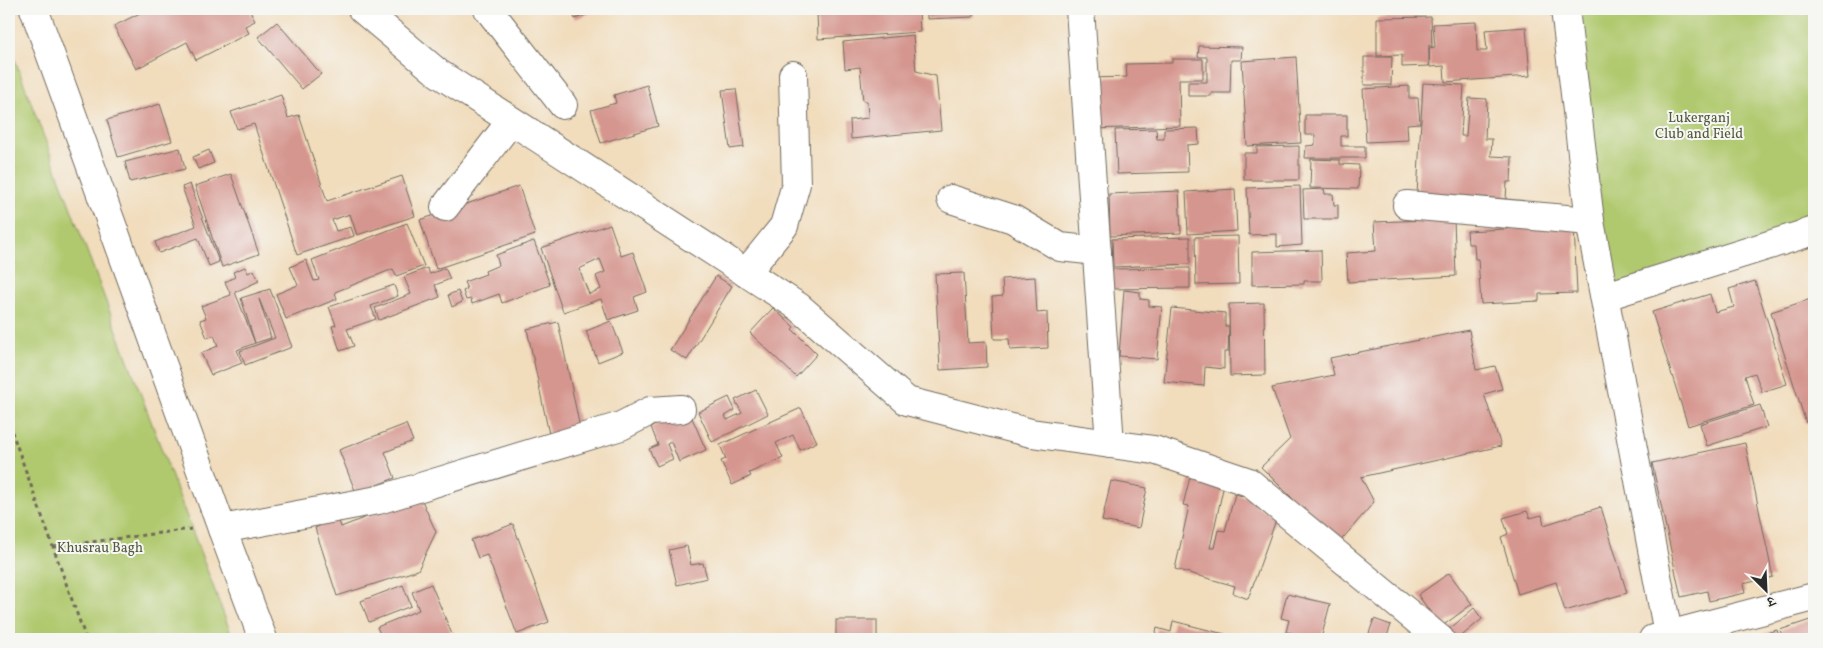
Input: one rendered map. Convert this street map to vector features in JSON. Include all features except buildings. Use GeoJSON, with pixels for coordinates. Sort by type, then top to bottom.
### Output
{"type":"FeatureCollection","features":[{"type":"Feature","properties":{"kind":"street"},"geometry":{"type":"LineString","coordinates":[[34,9],[263,639]]}},
{"type":"Feature","properties":{"kind":"street"},"geometry":{"type":"LineString","coordinates":[[362,9],[438,73],[799,307],[907,401],[1031,433],[1154,450],[1249,482],[1440,639]]}},
{"type":"Feature","properties":{"kind":"street"},"geometry":{"type":"LineString","coordinates":[[488,9],[563,105]]}},
{"type":"Feature","properties":{"kind":"street"},"geometry":{"type":"LineString","coordinates":[[1080,9],[1110,444]]}},
{"type":"Feature","properties":{"kind":"street"},"geometry":{"type":"LineString","coordinates":[[1565,9],[1590,221],[1606,296],[1663,638],[1814,597]]}},
{"type":"Feature","properties":{"kind":"street"},"geometry":{"type":"LineString","coordinates":[[746,273],[784,226],[796,184],[793,75]]}},
{"type":"Feature","properties":{"kind":"street"},"geometry":{"type":"LineString","coordinates":[[445,207],[512,121]]}},
{"type":"Feature","properties":{"kind":"street"},"geometry":{"type":"LineString","coordinates":[[951,199],[1013,219],[1060,247],[1097,251]]}},
{"type":"Feature","properties":{"kind":"street"},"geometry":{"type":"LineString","coordinates":[[1407,205],[1590,221]]}},
{"type":"Feature","properties":{"kind":"street"},"geometry":{"type":"LineString","coordinates":[[1606,296],[1814,231]]}},
{"type":"Feature","properties":{"kind":"street"},"geometry":{"type":"LineString","coordinates":[[222,529],[378,500],[621,426],[650,411],[681,408]]}},
{"type":"Feature","properties":{"kind":"path"},"geometry":{"type":"LineString","coordinates":[[9,424],[86,639]]}},
{"type":"Feature","properties":{"kind":"path"},"geometry":{"type":"LineString","coordinates":[[53,547],[191,529],[222,529]]}},
{"type":"Feature","properties":{"kind":"green space","name":"Lukerganj Club and Field"},"geometry":{"type":"Polygon","coordinates":[[[1568,9],[1814,9],[1814,231],[1606,296],[1568,9]]]}},
{"type":"Feature","properties":{"kind":"green space","name":"Khusrau Bagh"},"geometry":{"type":"Polygon","coordinates":[[[9,44],[233,639],[9,639],[9,44]]]}}]}
